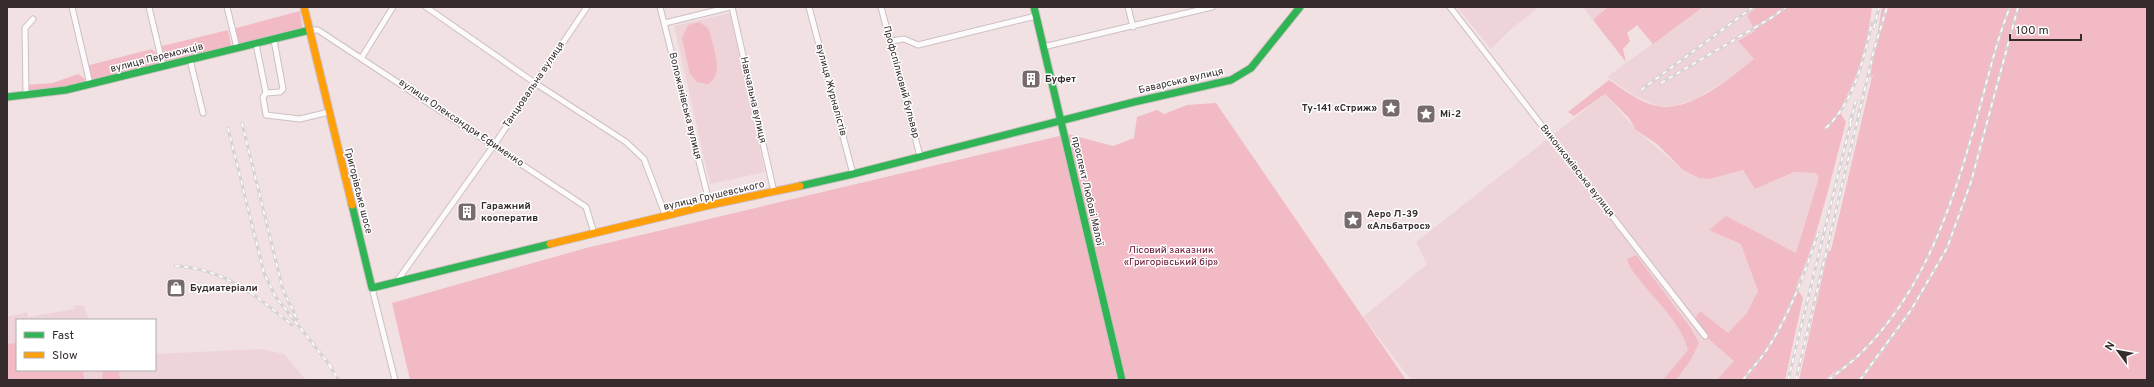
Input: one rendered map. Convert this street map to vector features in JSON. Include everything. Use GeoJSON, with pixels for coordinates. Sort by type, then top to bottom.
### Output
{"type":"FeatureCollection","features":[{"type":"Feature","properties":{"kind":"street"},"geometry":{"type":"LineString","coordinates":[[72,7],[90,84]]}},
{"type":"Feature","properties":{"kind":"street"},"geometry":{"type":"LineString","coordinates":[[149,7],[163,66]]}},
{"type":"Feature","properties":{"kind":"street"},"geometry":{"type":"LineString","coordinates":[[227,7],[236,48]]}},
{"type":"Feature","properties":{"kind":"street","name":"Григорівське шосе"},"geometry":{"type":"LineString","coordinates":[[304,7],[395,380]]}},
{"type":"Feature","properties":{"kind":"street"},"geometry":{"type":"LineString","coordinates":[[362,57],[393,7]]}},
{"type":"Feature","properties":{"kind":"street"},"geometry":{"type":"LineString","coordinates":[[426,7],[535,83],[626,142],[644,159],[666,216]]}},
{"type":"Feature","properties":{"kind":"street","name":"Танцювальна вулиця"},"geometry":{"type":"LineString","coordinates":[[397,281],[494,145],[587,7]]}},
{"type":"Feature","properties":{"kind":"street","name":"Воложанівська вулиця"},"geometry":{"type":"LineString","coordinates":[[660,7],[710,205]]}},
{"type":"Feature","properties":{"kind":"street"},"geometry":{"type":"LineString","coordinates":[[665,24],[731,7]]}},
{"type":"Feature","properties":{"kind":"street","name":"Навчальна вулиця"},"geometry":{"type":"LineString","coordinates":[[731,7],[774,192]]}},
{"type":"Feature","properties":{"kind":"street","name":"вулиця Журналістів"},"geometry":{"type":"LineString","coordinates":[[809,7],[852,174]]}},
{"type":"Feature","properties":{"kind":"street","name":"Профспілковий бульвар"},"geometry":{"type":"LineString","coordinates":[[881,7],[920,156]]}},
{"type":"Feature","properties":{"kind":"street","name":"проспект Любові Малої"},"geometry":{"type":"LineString","coordinates":[[1034,7],[1122,380]]}},
{"type":"Feature","properties":{"kind":"street"},"geometry":{"type":"LineString","coordinates":[[1128,7],[1133,27]]}},
{"type":"Feature","properties":{"kind":"street"},"geometry":{"type":"LineString","coordinates":[[1043,47],[1133,27],[1212,7]]}},
{"type":"Feature","properties":{"kind":"street","name":"Баварська вулиця"},"geometry":{"type":"LineString","coordinates":[[1060,122],[1231,80],[1250,68],[1300,7]]}},
{"type":"Feature","properties":{"kind":"street","name":"Виконкомівська вулиця"},"geometry":{"type":"LineString","coordinates":[[1450,7],[1704,336]]}},
{"type":"Feature","properties":{"kind":"street"},"geometry":{"type":"LineString","coordinates":[[891,42],[904,39],[918,45],[1036,16]]}},
{"type":"Feature","properties":{"kind":"street"},"geometry":{"type":"LineString","coordinates":[[26,95],[25,28],[33,19]]}},
{"type":"Feature","properties":{"kind":"street","name":"вулиця Переможців"},"geometry":{"type":"LineString","coordinates":[[7,97],[66,90],[310,30]]}},
{"type":"Feature","properties":{"kind":"street","name":"вулиця Олександри Єфименко"},"geometry":{"type":"LineString","coordinates":[[310,30],[318,30],[362,57],[586,207],[594,233]]}},
{"type":"Feature","properties":{"kind":"street"},"geometry":{"type":"LineString","coordinates":[[266,93],[280,92],[283,89],[274,40]]}},
{"type":"Feature","properties":{"kind":"street"},"geometry":{"type":"LineString","coordinates":[[256,44],[266,93],[263,97],[265,114],[270,117],[300,119],[329,112]]}},
{"type":"Feature","properties":{"kind":"street"},"geometry":{"type":"LineString","coordinates":[[190,60],[203,113]]}},
{"type":"Feature","properties":{"kind":"street","name":"вулиця Грушевського"},"geometry":{"type":"LineString","coordinates":[[372,288],[710,205],[852,174],[1060,122]]}},
{"type":"Feature","properties":{"kind":"shaded area"},"geometry":{"type":"Polygon","coordinates":[[[1457,7],[1539,7],[1510,30],[1491,49],[1457,7]]]}},
{"type":"Feature","properties":{"kind":"shaded area"},"geometry":{"type":"Polygon","coordinates":[[[1583,7],[1608,7],[1593,20],[1583,7]]]}},
{"type":"Feature","properties":{"kind":"shaded area"},"geometry":{"type":"Polygon","coordinates":[[[1703,7],[1757,7],[1747,15],[1755,31],[1738,41],[1755,59],[1728,79],[1695,99],[1675,106],[1658,106],[1635,96],[1607,77],[1703,7]]]}},
{"type":"Feature","properties":{"kind":"shaded area"},"geometry":{"type":"Polygon","coordinates":[[[730,13],[765,172],[710,184],[674,26],[730,13]]]}},
{"type":"Feature","properties":{"kind":"shaded area"},"geometry":{"type":"Polygon","coordinates":[[[1605,94],[1636,130],[1683,170],[1699,178],[1710,179],[1743,170],[1755,189],[1794,172],[1816,173],[1819,178],[1791,282],[1730,380],[1411,380],[1363,317],[1427,264],[1416,242],[1605,94]]]}},
{"type":"Feature","properties":{"kind":"shaded area"},"geometry":{"type":"Polygon","coordinates":[[[74,305],[84,306],[89,319],[16,319],[16,371],[156,371],[156,354],[261,349],[284,354],[306,380],[7,380],[7,317],[27,312],[28,317],[75,309],[74,305]]]}},
{"type":"Feature","properties":{"kind":"green space"},"geometry":{"type":"Polygon","coordinates":[[[1608,7],[1703,7],[1653,44],[1637,25],[1627,33],[1630,41],[1623,49],[1626,62],[1593,20],[1608,7]]]}},
{"type":"Feature","properties":{"kind":"green space"},"geometry":{"type":"Polygon","coordinates":[[[1757,7],[1872,7],[1868,34],[1861,61],[1851,87],[1839,111],[1846,122],[1830,185],[1811,247],[1796,287],[1803,298],[1785,380],[1717,380],[1734,361],[1705,336],[1693,321],[1700,311],[1728,333],[1747,313],[1758,291],[1741,244],[1709,230],[1726,216],[1796,253],[1819,178],[1816,173],[1794,172],[1755,189],[1743,170],[1710,179],[1699,178],[1683,170],[1657,144],[1636,130],[1629,118],[1605,94],[1574,116],[1568,112],[1609,80],[1638,99],[1657,106],[1670,107],[1683,104],[1709,92],[1722,84],[1754,59],[1738,41],[1755,31],[1747,15],[1757,7]]]}},
{"type":"Feature","properties":{"kind":"green space"},"geometry":{"type":"Polygon","coordinates":[[[1882,7],[2147,7],[2147,380],[1828,380],[1838,369],[1825,380],[1799,380],[1828,252],[1831,250],[1872,77],[1877,72],[1870,78],[1882,7]]]}},
{"type":"Feature","properties":{"kind":"green space"},"geometry":{"type":"Polygon","coordinates":[[[300,11],[303,31],[237,48],[232,29],[300,11]]]}},
{"type":"Feature","properties":{"kind":"green space"},"geometry":{"type":"Polygon","coordinates":[[[699,22],[708,28],[715,53],[717,67],[716,74],[713,80],[708,84],[697,82],[690,74],[682,38],[688,25],[699,22]]]}},
{"type":"Feature","properties":{"kind":"green space"},"geometry":{"type":"Polygon","coordinates":[[[228,30],[231,44],[229,50],[163,66],[158,47],[228,30]]]}},
{"type":"Feature","properties":{"kind":"green space"},"geometry":{"type":"Polygon","coordinates":[[[152,49],[157,54],[158,67],[96,83],[89,79],[86,66],[152,49]]]}},
{"type":"Feature","properties":{"kind":"green space"},"geometry":{"type":"Polygon","coordinates":[[[78,74],[85,79],[83,86],[26,95],[25,85],[53,83],[78,74]]]}},
{"type":"Feature","properties":{"kind":"green space","name":"Лісовий заказник «Григорівський бір»"},"geometry":{"type":"Polygon","coordinates":[[[1216,103],[1406,380],[410,380],[392,303],[586,248],[1068,134],[1113,146],[1134,138],[1137,117],[1157,110],[1164,114],[1187,105],[1216,103]]]}},
{"type":"Feature","properties":{"kind":"green space"},"geometry":{"type":"Polygon","coordinates":[[[1636,255],[1690,327],[1699,343],[1690,361],[1676,380],[1663,380],[1688,350],[1684,339],[1671,317],[1630,267],[1627,259],[1636,255]]]}},
{"type":"Feature","properties":{"kind":"green space"},"geometry":{"type":"Polygon","coordinates":[[[16,343],[16,371],[83,371],[84,380],[8,380],[7,344],[16,343]]]}},
{"type":"Feature","properties":{"kind":"green space"},"geometry":{"type":"Polygon","coordinates":[[[103,371],[119,371],[120,380],[102,380],[103,371]]]}},
{"type":"Feature","properties":{"kind":"railway"},"geometry":{"type":"LineString","coordinates":[[1641,90],[1753,7]]}},
{"type":"Feature","properties":{"kind":"railway"},"geometry":{"type":"LineString","coordinates":[[1661,83],[1771,18],[1786,7]]}},
{"type":"Feature","properties":{"kind":"railway"},"geometry":{"type":"LineString","coordinates":[[1874,28],[1879,7]]}},
{"type":"Feature","properties":{"kind":"railway"},"geometry":{"type":"LineString","coordinates":[[1796,380],[1874,50],[1887,7]]}},
{"type":"Feature","properties":{"kind":"railway"},"geometry":{"type":"LineString","coordinates":[[1829,380],[1857,357],[1884,328],[1903,301],[1935,242],[1959,179],[1996,47],[2010,7]]}},
{"type":"Feature","properties":{"kind":"railway"},"geometry":{"type":"LineString","coordinates":[[1860,380],[1911,310],[1947,248],[1971,182],[2018,7]]}},
{"type":"Feature","properties":{"kind":"railway"},"geometry":{"type":"LineString","coordinates":[[1826,128],[1836,117],[1851,92],[1861,66],[1872,23]]}},
{"type":"Feature","properties":{"kind":"railway"},"geometry":{"type":"LineString","coordinates":[[1850,122],[1856,101]]}},
{"type":"Feature","properties":{"kind":"railway"},"geometry":{"type":"LineString","coordinates":[[1788,380],[1852,118]]}},
{"type":"Feature","properties":{"kind":"railway"},"geometry":{"type":"LineString","coordinates":[[242,123],[283,290],[297,319]]}},
{"type":"Feature","properties":{"kind":"railway"},"geometry":{"type":"LineString","coordinates":[[228,128],[264,273],[275,296],[332,368]]}},
{"type":"Feature","properties":{"kind":"railway"},"geometry":{"type":"LineString","coordinates":[[1743,380],[1766,351],[1782,323],[1802,279],[1818,233]]}},
{"type":"Feature","properties":{"kind":"railway"},"geometry":{"type":"LineString","coordinates":[[175,266],[209,272],[238,285],[266,304],[292,325]]}},
{"type":"Feature","properties":{"kind":"railway"},"geometry":{"type":"LineString","coordinates":[[329,365],[339,380]]}},
{"type":"Feature","properties":{"kind":"traffic: fast"},"geometry":{"type":"LineString","coordinates":[[1034,7],[1122,380]]}},
{"type":"Feature","properties":{"kind":"traffic: fast"},"geometry":{"type":"LineString","coordinates":[[800,186],[853,174],[1134,102],[1231,80],[1251,68],[1300,7]]}},
{"type":"Feature","properties":{"kind":"traffic: fast"},"geometry":{"type":"LineString","coordinates":[[7,97],[66,90],[310,30]]}},
{"type":"Feature","properties":{"kind":"traffic: fast"},"geometry":{"type":"LineString","coordinates":[[352,205],[372,288],[550,244]]}},
{"type":"Feature","properties":{"kind":"traffic: slow"},"geometry":{"type":"LineString","coordinates":[[304,7],[352,205]]}},
{"type":"Feature","properties":{"kind":"traffic: slow"},"geometry":{"type":"LineString","coordinates":[[550,244],[710,205],[800,186]]}},
{"type":"Feature","properties":{"kind":"place","name":"Буфет"},"geometry":{"type":"Point","coordinates":[1031,79]}},
{"type":"Feature","properties":{"kind":"place","name":"Ту-141 «Стриж»"},"geometry":{"type":"Point","coordinates":[1391,108]}},
{"type":"Feature","properties":{"kind":"place","name":"Мі-2"},"geometry":{"type":"Point","coordinates":[1426,114]}},
{"type":"Feature","properties":{"kind":"place","name":"Гаражний кооператив"},"geometry":{"type":"Point","coordinates":[467,212]}},
{"type":"Feature","properties":{"kind":"place","name":"Аеро Л-39 «Альбатрос»"},"geometry":{"type":"Point","coordinates":[1353,220]}},
{"type":"Feature","properties":{"kind":"place","name":"Будиатеріали"},"geometry":{"type":"Point","coordinates":[176,288]}}]}
